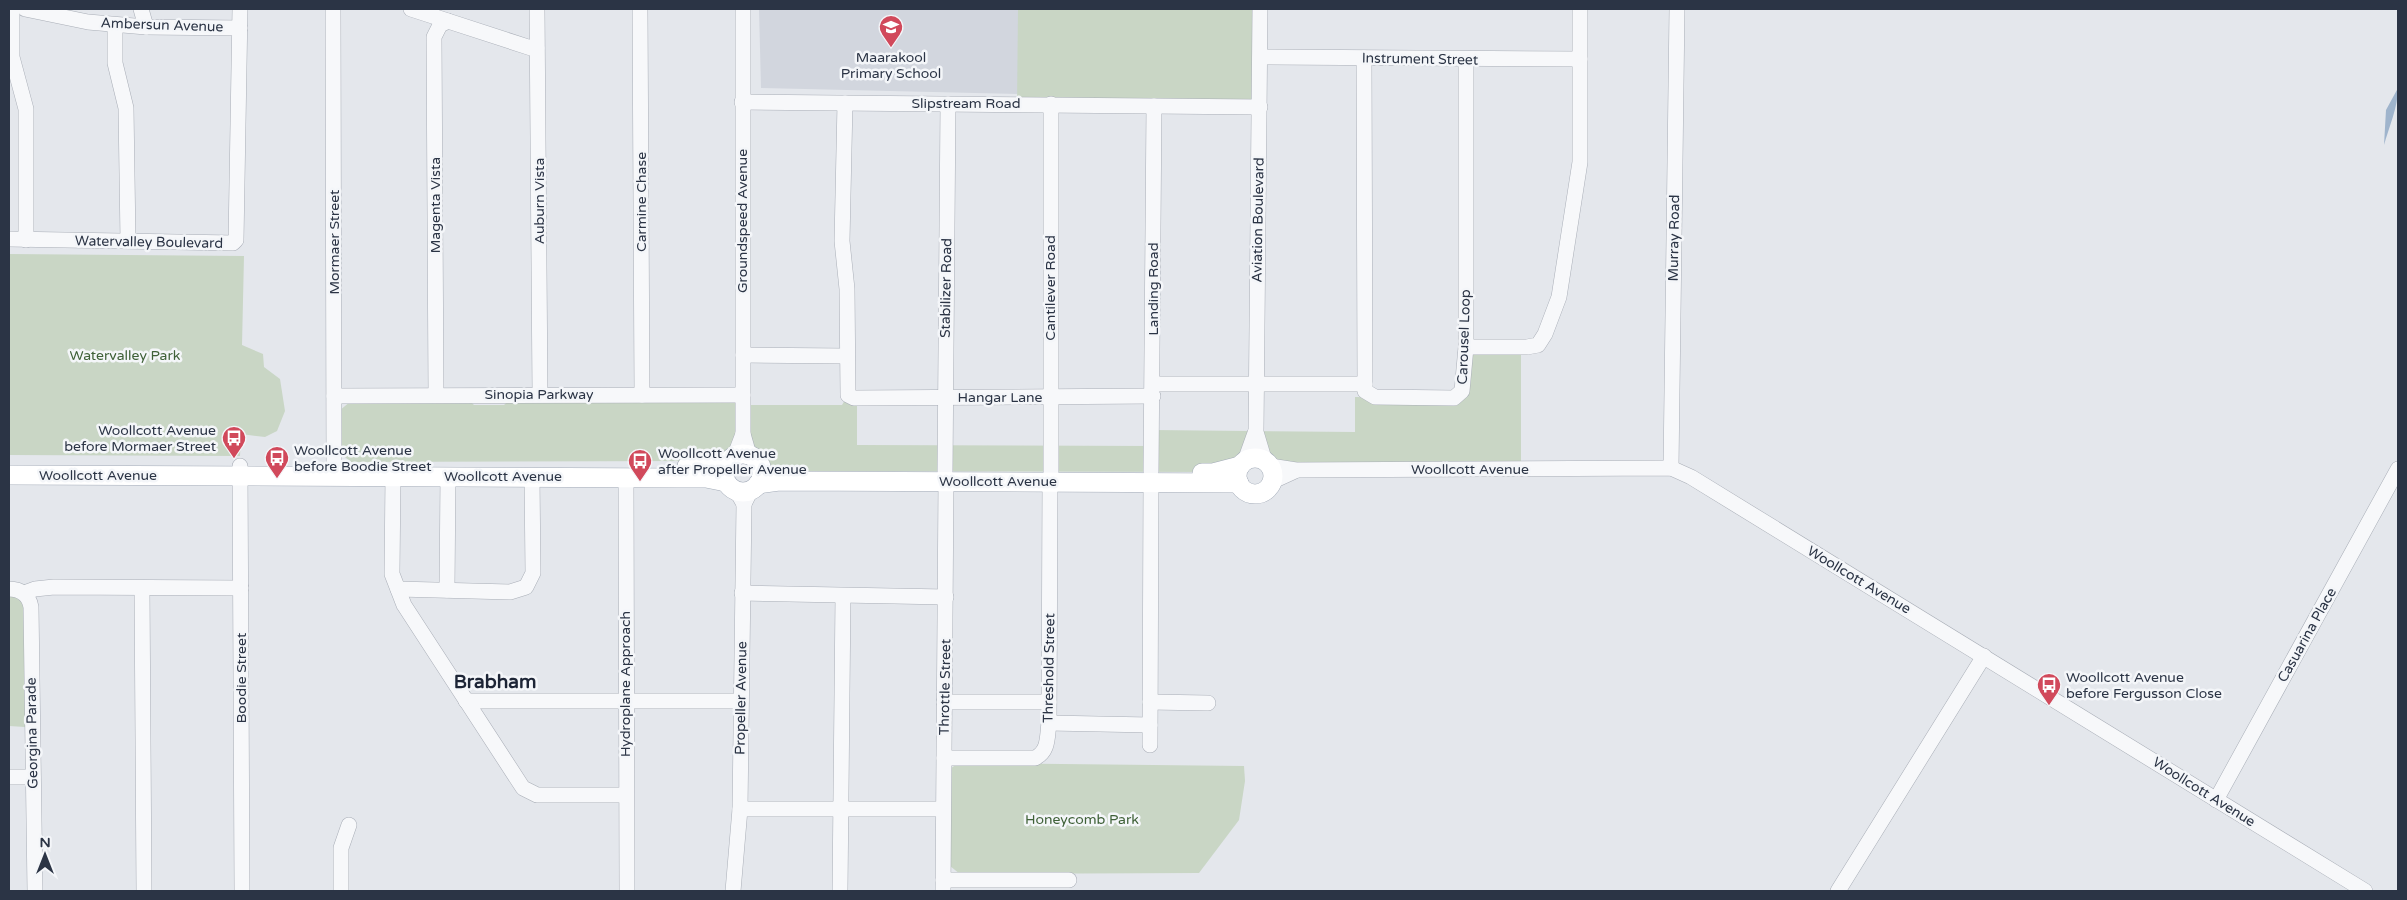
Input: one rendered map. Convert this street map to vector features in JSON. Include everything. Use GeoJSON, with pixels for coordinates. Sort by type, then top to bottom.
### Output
{"type":"FeatureCollection","features":[{"type":"Feature","properties":{"kind":"main road","name":"Woollcott Avenue"},"geometry":{"type":"LineString","coordinates":[[334,470],[392,476],[706,478],[743,477],[779,472],[945,477],[1151,477],[1241,470],[1256,458],[1269,470]]}},
{"type":"Feature","properties":{"kind":"main road","name":"Woollcott Avenue"},"geometry":{"type":"LineString","coordinates":[[9,465],[240,471]]}},
{"type":"Feature","properties":{"kind":"main road","name":"Woollcott Avenue"},"geometry":{"type":"LineString","coordinates":[[9,475],[706,466],[743,477]]}},
{"type":"Feature","properties":{"kind":"main road"},"geometry":{"type":"LineString","coordinates":[[1241,470],[1246,491],[1257,493],[1267,488],[1269,470]]}},
{"type":"Feature","properties":{"kind":"street"},"geometry":{"type":"LineString","coordinates":[[12,9],[12,58],[26,109],[26,240]]}},
{"type":"Feature","properties":{"kind":"street","name":"Ambersun Avenue"},"geometry":{"type":"LineString","coordinates":[[33,9],[88,22],[146,27],[240,28]]}},
{"type":"Feature","properties":{"kind":"street"},"geometry":{"type":"LineString","coordinates":[[141,9],[146,27]]}},
{"type":"Feature","properties":{"kind":"street","name":"Watervalley Boulevard"},"geometry":{"type":"LineString","coordinates":[[9,239],[232,243],[236,240],[240,9]]}},
{"type":"Feature","properties":{"kind":"street","name":"Mormaer Street"},"geometry":{"type":"LineString","coordinates":[[333,9],[334,470]]}},
{"type":"Feature","properties":{"kind":"street"},"geometry":{"type":"LineString","coordinates":[[410,9],[530,48],[538,48]]}},
{"type":"Feature","properties":{"kind":"street","name":"Auburn Vista"},"geometry":{"type":"LineString","coordinates":[[537,9],[540,394]]}},
{"type":"Feature","properties":{"kind":"street","name":"Carmine Chase"},"geometry":{"type":"LineString","coordinates":[[640,9],[642,395]]}},
{"type":"Feature","properties":{"kind":"street","name":"Groundspeed Avenue"},"geometry":{"type":"LineString","coordinates":[[743,9],[743,477]]}},
{"type":"Feature","properties":{"kind":"street","name":"Aviation Boulevard"},"geometry":{"type":"LineString","coordinates":[[1260,9],[1256,432],[1269,470]]}},
{"type":"Feature","properties":{"kind":"street"},"geometry":{"type":"LineString","coordinates":[[1466,347],[1526,347],[1538,344],[1545,334],[1559,297],[1580,162],[1580,9]]}},
{"type":"Feature","properties":{"kind":"street","name":"Murray Road"},"geometry":{"type":"LineString","coordinates":[[1671,468],[1677,9]]}},
{"type":"Feature","properties":{"kind":"street","name":"Magenta Vista"},"geometry":{"type":"LineString","coordinates":[[436,395],[434,37],[440,25],[448,21]]}},
{"type":"Feature","properties":{"kind":"street"},"geometry":{"type":"LineString","coordinates":[[115,24],[115,63],[126,108],[128,241]]}},
{"type":"Feature","properties":{"kind":"street","name":"Instrument Street"},"geometry":{"type":"LineString","coordinates":[[1260,58],[1580,59]]}},
{"type":"Feature","properties":{"kind":"street"},"geometry":{"type":"LineString","coordinates":[[1364,59],[1365,384]]}},
{"type":"Feature","properties":{"kind":"street","name":"Carousel Loop"},"geometry":{"type":"LineString","coordinates":[[1365,384],[1365,390],[1375,397],[1454,398],[1462,391],[1464,386],[1466,347],[1466,60]]}},
{"type":"Feature","properties":{"kind":"street","name":"Slipstream Road"},"geometry":{"type":"LineString","coordinates":[[742,102],[1260,106]]}},
{"type":"Feature","properties":{"kind":"street"},"geometry":{"type":"LineString","coordinates":[[743,355],[846,356],[847,289],[842,242],[845,103]]}},
{"type":"Feature","properties":{"kind":"street","name":"Stabilizer Road"},"geometry":{"type":"LineString","coordinates":[[945,477],[944,397],[948,104]]}},
{"type":"Feature","properties":{"kind":"street","name":"Cantilever Road"},"geometry":{"type":"LineString","coordinates":[[1051,104],[1049,397],[1051,476]]}},
{"type":"Feature","properties":{"kind":"street","name":"Landing Road"},"geometry":{"type":"LineString","coordinates":[[1150,746],[1154,106]]}},
{"type":"Feature","properties":{"kind":"street","name":"Hangar Lane"},"geometry":{"type":"LineString","coordinates":[[846,356],[848,395],[854,398],[1049,397],[1256,384],[1365,384]]}},
{"type":"Feature","properties":{"kind":"street","name":"Sinopia Parkway"},"geometry":{"type":"LineString","coordinates":[[334,396],[743,395]]}},
{"type":"Feature","properties":{"kind":"street","name":"Aviation Boulevard"},"geometry":{"type":"LineString","coordinates":[[1241,470],[1256,432]]}},
{"type":"Feature","properties":{"kind":"street","name":"Woollcott Avenue"},"geometry":{"type":"LineString","coordinates":[[1269,470],[1671,468],[1691,477],[2365,891]]}},
{"type":"Feature","properties":{"kind":"street","name":"Casuarina Place"},"geometry":{"type":"LineString","coordinates":[[2216,800],[2398,469]]}},
{"type":"Feature","properties":{"kind":"street","name":"Boodie Street"},"geometry":{"type":"LineString","coordinates":[[240,471],[242,891]]}},
{"type":"Feature","properties":{"kind":"street"},"geometry":{"type":"LineString","coordinates":[[392,476],[392,574],[404,604],[523,788],[538,795],[625,795]]}},
{"type":"Feature","properties":{"kind":"street"},"geometry":{"type":"LineString","coordinates":[[447,590],[448,476]]}},
{"type":"Feature","properties":{"kind":"street","name":"Threshold Street"},"geometry":{"type":"LineString","coordinates":[[944,758],[1035,758],[1046,749],[1049,723],[1051,476]]}},
{"type":"Feature","properties":{"kind":"street"},"geometry":{"type":"LineString","coordinates":[[398,589],[510,592],[526,587],[533,573],[532,477]]}},
{"type":"Feature","properties":{"kind":"street","name":"Hydroplane Approach"},"geometry":{"type":"LineString","coordinates":[[626,477],[625,795],[627,891]]}},
{"type":"Feature","properties":{"kind":"street","name":"Propeller Avenue"},"geometry":{"type":"LineString","coordinates":[[734,891],[740,809],[743,477]]}},
{"type":"Feature","properties":{"kind":"street","name":"Throttle Street"},"geometry":{"type":"LineString","coordinates":[[943,886],[942,809],[946,597],[945,477]]}},
{"type":"Feature","properties":{"kind":"street"},"geometry":{"type":"LineString","coordinates":[[9,589],[24,593],[35,589],[54,587],[241,588]]}},
{"type":"Feature","properties":{"kind":"street"},"geometry":{"type":"LineString","coordinates":[[142,588],[144,891]]}},
{"type":"Feature","properties":{"kind":"street","name":"Georgina Parade"},"geometry":{"type":"LineString","coordinates":[[24,593],[30,601],[31,607],[35,891]]}},
{"type":"Feature","properties":{"kind":"street"},"geometry":{"type":"LineString","coordinates":[[742,593],[946,597]]}},
{"type":"Feature","properties":{"kind":"street"},"geometry":{"type":"LineString","coordinates":[[840,891],[843,596]]}},
{"type":"Feature","properties":{"kind":"street"},"geometry":{"type":"LineString","coordinates":[[1838,891],[1984,656]]}},
{"type":"Feature","properties":{"kind":"street"},"geometry":{"type":"LineString","coordinates":[[466,701],[741,701]]}},
{"type":"Feature","properties":{"kind":"street"},"geometry":{"type":"LineString","coordinates":[[944,702],[1049,702]]}},
{"type":"Feature","properties":{"kind":"street"},"geometry":{"type":"LineString","coordinates":[[1150,702],[1208,702]]}},
{"type":"Feature","properties":{"kind":"street"},"geometry":{"type":"LineString","coordinates":[[1049,723],[1150,725]]}},
{"type":"Feature","properties":{"kind":"street"},"geometry":{"type":"LineString","coordinates":[[9,777],[33,777]]}},
{"type":"Feature","properties":{"kind":"street"},"geometry":{"type":"LineString","coordinates":[[740,809],[942,809]]}},
{"type":"Feature","properties":{"kind":"street"},"geometry":{"type":"LineString","coordinates":[[341,891],[341,848],[349,825]]}},
{"type":"Feature","properties":{"kind":"street"},"geometry":{"type":"LineString","coordinates":[[943,886],[1046,886],[1070,880]]}},
{"type":"Feature","properties":{"kind":"shaded area","name":"Maarakool Primary School"},"geometry":{"type":"Polygon","coordinates":[[[759,9],[1020,9],[1022,94],[761,88],[759,9]]]}},
{"type":"Feature","properties":{"kind":"green space"},"geometry":{"type":"Polygon","coordinates":[[[1018,9],[1260,9],[1260,107],[1017,104],[1018,9]]]}},
{"type":"Feature","properties":{"kind":"green space","name":"Watervalley Park"},"geometry":{"type":"Polygon","coordinates":[[[9,254],[244,256],[242,345],[263,354],[264,367],[280,379],[285,411],[277,431],[265,437],[241,434],[240,456],[9,455],[9,254]]]}},
{"type":"Feature","properties":{"kind":"green space"},"geometry":{"type":"Polygon","coordinates":[[[1466,347],[1521,349],[1521,469],[1296,470],[1256,458],[1216,472],[776,471],[761,469],[759,463],[749,455],[691,461],[351,462],[340,453],[339,411],[351,401],[469,400],[474,405],[504,405],[509,400],[743,395],[743,405],[842,405],[848,395],[857,398],[857,445],[1151,446],[1152,430],[1355,432],[1355,397],[1454,398],[1466,347]]]}},
{"type":"Feature","properties":{"kind":"green space"},"geometry":{"type":"Polygon","coordinates":[[[9,595],[17,595],[26,607],[25,727],[9,726],[9,595]]]}},
{"type":"Feature","properties":{"kind":"green space","name":"Honeycomb Park"},"geometry":{"type":"Polygon","coordinates":[[[959,763],[1244,766],[1245,781],[1239,820],[1199,873],[960,874],[950,866],[951,768],[959,763]]]}},
{"type":"Feature","properties":{"kind":"water"},"geometry":{"type":"Polygon","coordinates":[[[2398,88],[2395,110],[2384,145],[2386,110],[2398,88]]]}},
{"type":"Feature","properties":{"kind":"place","name":"Maarakool Primary School"},"geometry":{"type":"Point","coordinates":[891,48]}},
{"type":"Feature","properties":{"kind":"place","name":"Woollcott Avenue before Mormaer Street"},"geometry":{"type":"Point","coordinates":[234,459]}},
{"type":"Feature","properties":{"kind":"place","name":"Woollcott Avenue before Boodie Street"},"geometry":{"type":"Point","coordinates":[277,479]}},
{"type":"Feature","properties":{"kind":"place","name":"Woollcott Avenue after Propeller Avenue"},"geometry":{"type":"Point","coordinates":[640,482]}},
{"type":"Feature","properties":{"kind":"place","name":"Woollcott Avenue before Fergusson Close"},"geometry":{"type":"Point","coordinates":[2049,706]}},
{"type":"Feature","properties":{"kind":"district","name":"Brabham"},"geometry":{"type":"Point","coordinates":[495,682]}}]}
